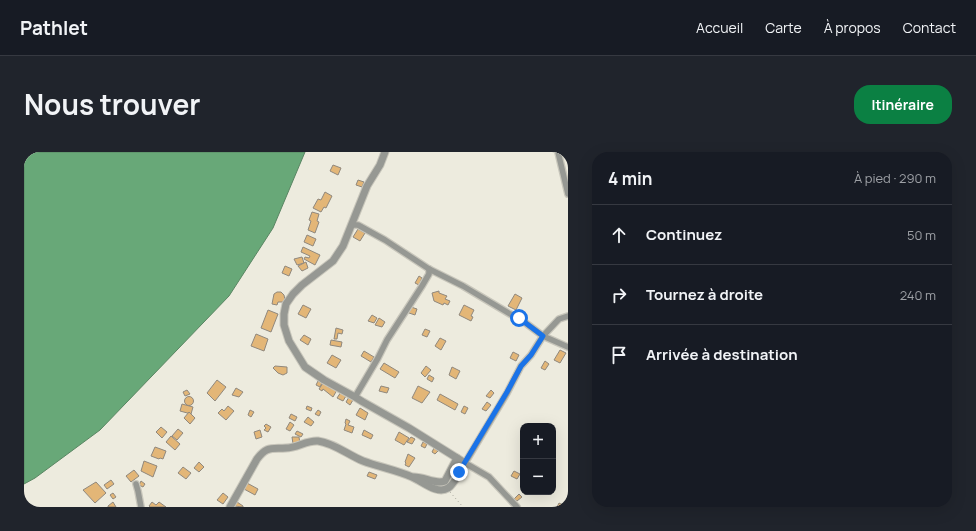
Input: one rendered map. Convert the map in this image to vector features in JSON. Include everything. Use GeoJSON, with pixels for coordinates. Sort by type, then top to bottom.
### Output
{"type":"FeatureCollection","features":[{"type":"Feature","properties":{"kind":"street"},"geometry":{"type":"LineString","coordinates":[[385,152],[380,165],[368,186],[343,246],[333,261],[302,285],[286,304],[284,325],[289,341],[305,367],[324,380],[355,396],[489,477],[517,507]]}},
{"type":"Feature","properties":{"kind":"street"},"geometry":{"type":"LineString","coordinates":[[558,152],[568,194]]}},
{"type":"Feature","properties":{"kind":"street"},"geometry":{"type":"LineString","coordinates":[[352,225],[358,226],[385,240],[429,269],[463,286],[519,318],[543,336],[568,347]]}},
{"type":"Feature","properties":{"kind":"street"},"geometry":{"type":"LineString","coordinates":[[355,396],[387,340],[429,274],[429,269]]}},
{"type":"Feature","properties":{"kind":"street"},"geometry":{"type":"LineString","coordinates":[[230,507],[262,452],[268,449],[287,448],[307,442],[319,441],[366,462],[412,477],[431,488],[440,490],[448,488],[452,485],[521,366],[531,355],[543,336],[559,319],[568,316]]}},
{"type":"Feature","properties":{"kind":"street"},"geometry":{"type":"LineString","coordinates":[[412,477],[422,477],[438,483],[446,479],[457,458]]}},
{"type":"Feature","properties":{"kind":"street"},"geometry":{"type":"LineString","coordinates":[[446,479],[448,488]]}},
{"type":"Feature","properties":{"kind":"street"},"geometry":{"type":"LineString","coordinates":[[136,484],[141,507]]}},
{"type":"Feature","properties":{"kind":"path"},"geometry":{"type":"LineString","coordinates":[[448,488],[450,493],[463,507]]}},
{"type":"Feature","properties":{"kind":"shaded area"},"geometry":{"type":"Polygon","coordinates":[[[24,152],[305,152],[273,228],[229,296],[100,430],[35,478],[24,484],[24,152]]]}},
{"type":"Feature","properties":{"kind":"building"},"geometry":{"type":"Polygon","coordinates":[[[333,165],[341,168],[338,175],[330,171],[333,165]]]}},
{"type":"Feature","properties":{"kind":"building"},"geometry":{"type":"Polygon","coordinates":[[[358,180],[364,182],[362,187],[356,185],[358,180]]]}},
{"type":"Feature","properties":{"kind":"building"},"geometry":{"type":"Polygon","coordinates":[[[325,192],[332,196],[326,208],[324,207],[321,212],[313,208],[318,199],[321,200],[325,192]]]}},
{"type":"Feature","properties":{"kind":"building"},"geometry":{"type":"Polygon","coordinates":[[[312,212],[319,214],[317,221],[319,222],[315,233],[308,230],[312,212]]]}},
{"type":"Feature","properties":{"kind":"building"},"geometry":{"type":"Polygon","coordinates":[[[358,229],[365,233],[360,241],[353,237],[358,229]]]}},
{"type":"Feature","properties":{"kind":"building"},"geometry":{"type":"Polygon","coordinates":[[[307,235],[316,239],[313,246],[304,242],[307,235]]]}},
{"type":"Feature","properties":{"kind":"building"},"geometry":{"type":"Polygon","coordinates":[[[303,247],[320,255],[315,265],[304,259],[305,257],[309,258],[310,256],[301,252],[303,247]]]}},
{"type":"Feature","properties":{"kind":"building"},"geometry":{"type":"Polygon","coordinates":[[[302,257],[304,263],[297,265],[294,259],[302,257]]]}},
{"type":"Feature","properties":{"kind":"building"},"geometry":{"type":"Polygon","coordinates":[[[306,262],[308,268],[302,271],[298,266],[306,262]]]}},
{"type":"Feature","properties":{"kind":"building"},"geometry":{"type":"Polygon","coordinates":[[[285,266],[292,269],[289,276],[282,273],[285,266]]]}},
{"type":"Feature","properties":{"kind":"building"},"geometry":{"type":"Polygon","coordinates":[[[419,276],[422,278],[419,285],[415,283],[419,276]]]}},
{"type":"Feature","properties":{"kind":"building"},"geometry":{"type":"Polygon","coordinates":[[[439,291],[439,293],[447,296],[445,299],[450,301],[448,305],[444,303],[443,305],[434,301],[432,293],[439,291]]]}},
{"type":"Feature","properties":{"kind":"building"},"geometry":{"type":"Polygon","coordinates":[[[281,292],[284,295],[285,300],[278,302],[277,305],[272,304],[274,294],[281,292]]]}},
{"type":"Feature","properties":{"kind":"building"},"geometry":{"type":"Polygon","coordinates":[[[515,294],[522,298],[516,310],[508,306],[515,294]]]}},
{"type":"Feature","properties":{"kind":"building"},"geometry":{"type":"Polygon","coordinates":[[[303,305],[311,309],[306,318],[298,314],[303,305]]]}},
{"type":"Feature","properties":{"kind":"building"},"geometry":{"type":"Polygon","coordinates":[[[464,305],[474,310],[471,316],[473,317],[471,321],[459,315],[464,305]]]}},
{"type":"Feature","properties":{"kind":"building"},"geometry":{"type":"Polygon","coordinates":[[[411,307],[417,309],[415,315],[409,313],[411,307]]]}},
{"type":"Feature","properties":{"kind":"building"},"geometry":{"type":"Polygon","coordinates":[[[268,310],[278,314],[271,332],[261,328],[268,310]]]}},
{"type":"Feature","properties":{"kind":"building"},"geometry":{"type":"Polygon","coordinates":[[[372,315],[377,318],[374,323],[368,321],[372,315]]]}},
{"type":"Feature","properties":{"kind":"building"},"geometry":{"type":"Polygon","coordinates":[[[379,318],[385,322],[382,327],[375,325],[379,318]]]}},
{"type":"Feature","properties":{"kind":"building"},"geometry":{"type":"Polygon","coordinates":[[[336,328],[343,330],[342,334],[338,333],[337,339],[334,339],[336,328]]]}},
{"type":"Feature","properties":{"kind":"building"},"geometry":{"type":"Polygon","coordinates":[[[425,329],[430,331],[427,337],[422,335],[425,329]]]}},
{"type":"Feature","properties":{"kind":"building"},"geometry":{"type":"Polygon","coordinates":[[[256,334],[268,339],[264,351],[251,346],[256,334]]]}},
{"type":"Feature","properties":{"kind":"building"},"geometry":{"type":"Polygon","coordinates":[[[304,335],[311,339],[308,345],[300,340],[304,335]]]}},
{"type":"Feature","properties":{"kind":"building"},"geometry":{"type":"Polygon","coordinates":[[[440,338],[446,341],[441,350],[435,346],[440,338]]]}},
{"type":"Feature","properties":{"kind":"building"},"geometry":{"type":"Polygon","coordinates":[[[331,340],[342,342],[341,347],[330,345],[331,340]]]}},
{"type":"Feature","properties":{"kind":"building"},"geometry":{"type":"Polygon","coordinates":[[[560,350],[566,353],[560,363],[554,360],[560,350]]]}},
{"type":"Feature","properties":{"kind":"building"},"geometry":{"type":"Polygon","coordinates":[[[364,351],[374,357],[371,362],[361,356],[364,351]]]}},
{"type":"Feature","properties":{"kind":"building"},"geometry":{"type":"Polygon","coordinates":[[[513,352],[519,355],[516,361],[510,358],[513,352]]]}},
{"type":"Feature","properties":{"kind":"building"},"geometry":{"type":"Polygon","coordinates":[[[332,355],[341,360],[336,368],[327,363],[332,355]]]}},
{"type":"Feature","properties":{"kind":"building"},"geometry":{"type":"Polygon","coordinates":[[[545,361],[549,364],[545,370],[541,368],[545,361]]]}},
{"type":"Feature","properties":{"kind":"building"},"geometry":{"type":"Polygon","coordinates":[[[384,363],[399,372],[395,378],[380,369],[384,363]]]}},
{"type":"Feature","properties":{"kind":"building"},"geometry":{"type":"Polygon","coordinates":[[[275,366],[287,367],[287,373],[283,375],[278,373],[273,368],[275,366]]]}},
{"type":"Feature","properties":{"kind":"building"},"geometry":{"type":"Polygon","coordinates":[[[426,366],[431,370],[425,377],[421,373],[426,366]]]}},
{"type":"Feature","properties":{"kind":"building"},"geometry":{"type":"Polygon","coordinates":[[[452,367],[460,371],[456,379],[449,375],[452,367]]]}},
{"type":"Feature","properties":{"kind":"building"},"geometry":{"type":"Polygon","coordinates":[[[429,375],[434,378],[432,382],[427,379],[429,375]]]}},
{"type":"Feature","properties":{"kind":"building"},"geometry":{"type":"Polygon","coordinates":[[[217,380],[226,387],[215,401],[207,393],[217,380]]]}},
{"type":"Feature","properties":{"kind":"building"},"geometry":{"type":"Polygon","coordinates":[[[318,381],[322,383],[320,387],[316,385],[318,381]]]}},
{"type":"Feature","properties":{"kind":"building"},"geometry":{"type":"Polygon","coordinates":[[[323,383],[330,388],[332,387],[337,390],[333,397],[323,389],[322,391],[319,389],[323,383]]]}},
{"type":"Feature","properties":{"kind":"building"},"geometry":{"type":"Polygon","coordinates":[[[381,386],[389,388],[387,393],[379,391],[381,386]]]}},
{"type":"Feature","properties":{"kind":"building"},"geometry":{"type":"Polygon","coordinates":[[[418,386],[430,392],[422,403],[412,398],[418,386]]]}},
{"type":"Feature","properties":{"kind":"building"},"geometry":{"type":"Polygon","coordinates":[[[236,388],[243,392],[239,397],[232,395],[236,388]]]}},
{"type":"Feature","properties":{"kind":"building"},"geometry":{"type":"Polygon","coordinates":[[[187,390],[190,394],[185,396],[183,392],[187,390]]]}},
{"type":"Feature","properties":{"kind":"building"},"geometry":{"type":"Polygon","coordinates":[[[491,390],[494,393],[490,398],[486,396],[491,390]]]}},
{"type":"Feature","properties":{"kind":"building"},"geometry":{"type":"Polygon","coordinates":[[[341,392],[346,396],[343,401],[337,398],[341,392]]]}},
{"type":"Feature","properties":{"kind":"building"},"geometry":{"type":"Polygon","coordinates":[[[440,394],[458,404],[455,410],[437,400],[440,394]]]}},
{"type":"Feature","properties":{"kind":"building"},"geometry":{"type":"Polygon","coordinates":[[[189,396],[194,401],[189,406],[184,401],[189,396]]]}},
{"type":"Feature","properties":{"kind":"building"},"geometry":{"type":"Polygon","coordinates":[[[349,397],[353,400],[350,405],[346,402],[349,397]]]}},
{"type":"Feature","properties":{"kind":"building"},"geometry":{"type":"Polygon","coordinates":[[[487,402],[491,405],[486,411],[482,409],[487,402]]]}},
{"type":"Feature","properties":{"kind":"building"},"geometry":{"type":"Polygon","coordinates":[[[182,404],[193,407],[191,414],[180,411],[182,404]]]}},
{"type":"Feature","properties":{"kind":"building"},"geometry":{"type":"Polygon","coordinates":[[[228,406],[234,411],[226,420],[218,413],[222,409],[224,411],[228,406]]]}},
{"type":"Feature","properties":{"kind":"building"},"geometry":{"type":"Polygon","coordinates":[[[307,406],[312,408],[311,411],[306,409],[307,406]]]}},
{"type":"Feature","properties":{"kind":"building"},"geometry":{"type":"Polygon","coordinates":[[[464,406],[468,408],[465,414],[461,412],[464,406]]]}},
{"type":"Feature","properties":{"kind":"building"},"geometry":{"type":"Polygon","coordinates":[[[360,408],[368,413],[365,420],[356,415],[360,408]]]}},
{"type":"Feature","properties":{"kind":"building"},"geometry":{"type":"Polygon","coordinates":[[[250,410],[254,412],[251,417],[248,415],[250,410]]]}},
{"type":"Feature","properties":{"kind":"building"},"geometry":{"type":"Polygon","coordinates":[[[318,410],[321,412],[319,416],[315,414],[318,410]]]}},
{"type":"Feature","properties":{"kind":"building"},"geometry":{"type":"Polygon","coordinates":[[[189,412],[195,418],[190,424],[184,418],[189,412]]]}},
{"type":"Feature","properties":{"kind":"building"},"geometry":{"type":"Polygon","coordinates":[[[291,414],[297,417],[295,421],[289,418],[291,414]]]}},
{"type":"Feature","properties":{"kind":"building"},"geometry":{"type":"Polygon","coordinates":[[[308,417],[314,422],[311,426],[304,422],[308,417]]]}},
{"type":"Feature","properties":{"kind":"building"},"geometry":{"type":"Polygon","coordinates":[[[346,419],[350,421],[348,425],[354,427],[352,433],[344,430],[346,419]]]}},
{"type":"Feature","properties":{"kind":"building"},"geometry":{"type":"Polygon","coordinates":[[[290,422],[294,425],[290,431],[286,429],[290,422]]]}},
{"type":"Feature","properties":{"kind":"building"},"geometry":{"type":"Polygon","coordinates":[[[266,424],[271,427],[268,432],[264,430],[266,428],[264,426],[266,424]]]}},
{"type":"Feature","properties":{"kind":"building"},"geometry":{"type":"Polygon","coordinates":[[[161,427],[167,432],[162,438],[156,432],[161,427]]]}},
{"type":"Feature","properties":{"kind":"building"},"geometry":{"type":"Polygon","coordinates":[[[178,429],[183,433],[177,440],[172,436],[178,429]]]}},
{"type":"Feature","properties":{"kind":"building"},"geometry":{"type":"Polygon","coordinates":[[[260,430],[262,437],[256,439],[254,432],[260,430]]]}},
{"type":"Feature","properties":{"kind":"building"},"geometry":{"type":"Polygon","coordinates":[[[364,430],[373,435],[371,439],[362,435],[364,430]]]}},
{"type":"Feature","properties":{"kind":"building"},"geometry":{"type":"Polygon","coordinates":[[[297,431],[303,434],[301,437],[295,434],[297,431]]]}},
{"type":"Feature","properties":{"kind":"building"},"geometry":{"type":"Polygon","coordinates":[[[399,432],[409,438],[404,445],[395,440],[399,432]]]}},
{"type":"Feature","properties":{"kind":"building"},"geometry":{"type":"Polygon","coordinates":[[[171,436],[180,444],[175,450],[166,442],[171,436]]]}},
{"type":"Feature","properties":{"kind":"building"},"geometry":{"type":"Polygon","coordinates":[[[292,437],[299,437],[300,444],[293,444],[292,437]]]}},
{"type":"Feature","properties":{"kind":"building"},"geometry":{"type":"Polygon","coordinates":[[[411,437],[415,439],[412,444],[407,442],[411,437]]]}},
{"type":"Feature","properties":{"kind":"building"},"geometry":{"type":"Polygon","coordinates":[[[423,442],[427,444],[425,448],[421,446],[423,442]]]}},
{"type":"Feature","properties":{"kind":"building"},"geometry":{"type":"Polygon","coordinates":[[[155,447],[166,451],[163,459],[151,456],[155,447]]]}},
{"type":"Feature","properties":{"kind":"building"},"geometry":{"type":"Polygon","coordinates":[[[434,448],[438,451],[435,454],[432,452],[434,448]]]}},
{"type":"Feature","properties":{"kind":"building"},"geometry":{"type":"Polygon","coordinates":[[[408,454],[415,458],[409,467],[405,465],[408,454]]]}},
{"type":"Feature","properties":{"kind":"building"},"geometry":{"type":"Polygon","coordinates":[[[144,461],[157,466],[153,477],[141,471],[144,461]]]}},
{"type":"Feature","properties":{"kind":"building"},"geometry":{"type":"Polygon","coordinates":[[[199,462],[204,467],[199,472],[194,468],[199,462]]]}},
{"type":"Feature","properties":{"kind":"building"},"geometry":{"type":"Polygon","coordinates":[[[183,467],[191,473],[186,479],[178,473],[183,467]]]}},
{"type":"Feature","properties":{"kind":"building"},"geometry":{"type":"Polygon","coordinates":[[[134,470],[139,476],[131,482],[126,476],[134,470]]]}},
{"type":"Feature","properties":{"kind":"building"},"geometry":{"type":"Polygon","coordinates":[[[514,471],[520,474],[517,479],[511,476],[514,471]]]}},
{"type":"Feature","properties":{"kind":"building"},"geometry":{"type":"Polygon","coordinates":[[[369,472],[377,475],[375,479],[367,476],[369,472]]]}},
{"type":"Feature","properties":{"kind":"building"},"geometry":{"type":"Polygon","coordinates":[[[111,480],[114,484],[107,489],[104,485],[111,480]]]}},
{"type":"Feature","properties":{"kind":"building"},"geometry":{"type":"Polygon","coordinates":[[[141,481],[145,484],[143,487],[139,485],[141,481]]]}},
{"type":"Feature","properties":{"kind":"building"},"geometry":{"type":"Polygon","coordinates":[[[96,482],[106,493],[95,503],[83,490],[96,482]]]}},
{"type":"Feature","properties":{"kind":"building"},"geometry":{"type":"Polygon","coordinates":[[[247,483],[258,489],[255,495],[244,489],[247,483]]]}},
{"type":"Feature","properties":{"kind":"building"},"geometry":{"type":"Polygon","coordinates":[[[113,493],[116,497],[113,499],[110,495],[113,493]]]}},
{"type":"Feature","properties":{"kind":"building"},"geometry":{"type":"Polygon","coordinates":[[[223,493],[228,497],[223,504],[217,500],[223,493]]]}},
{"type":"Feature","properties":{"kind":"building"},"geometry":{"type":"Polygon","coordinates":[[[519,494],[522,497],[517,501],[514,499],[519,494]]]}},
{"type":"Feature","properties":{"kind":"building"},"geometry":{"type":"Polygon","coordinates":[[[113,502],[116,507],[108,507],[108,506],[113,502]]]}},
{"type":"Feature","properties":{"kind":"building"},"geometry":{"type":"Polygon","coordinates":[[[152,502],[156,505],[159,502],[166,507],[150,507],[149,506],[152,502]]]}},
{"type":"Feature","properties":{"kind":"building"},"geometry":{"type":"Polygon","coordinates":[[[237,502],[243,506],[243,507],[234,506],[237,502]]]}},
{"type":"Feature","properties":{"kind":"building"},"geometry":{"type":"Polygon","coordinates":[[[559,503],[563,505],[562,507],[557,507],[559,503]]]}},
{"type":"Feature","properties":{"kind":"route"},"geometry":{"type":"LineString","coordinates":[[459,472],[521,366],[531,355],[543,336],[519,318]]}}]}
